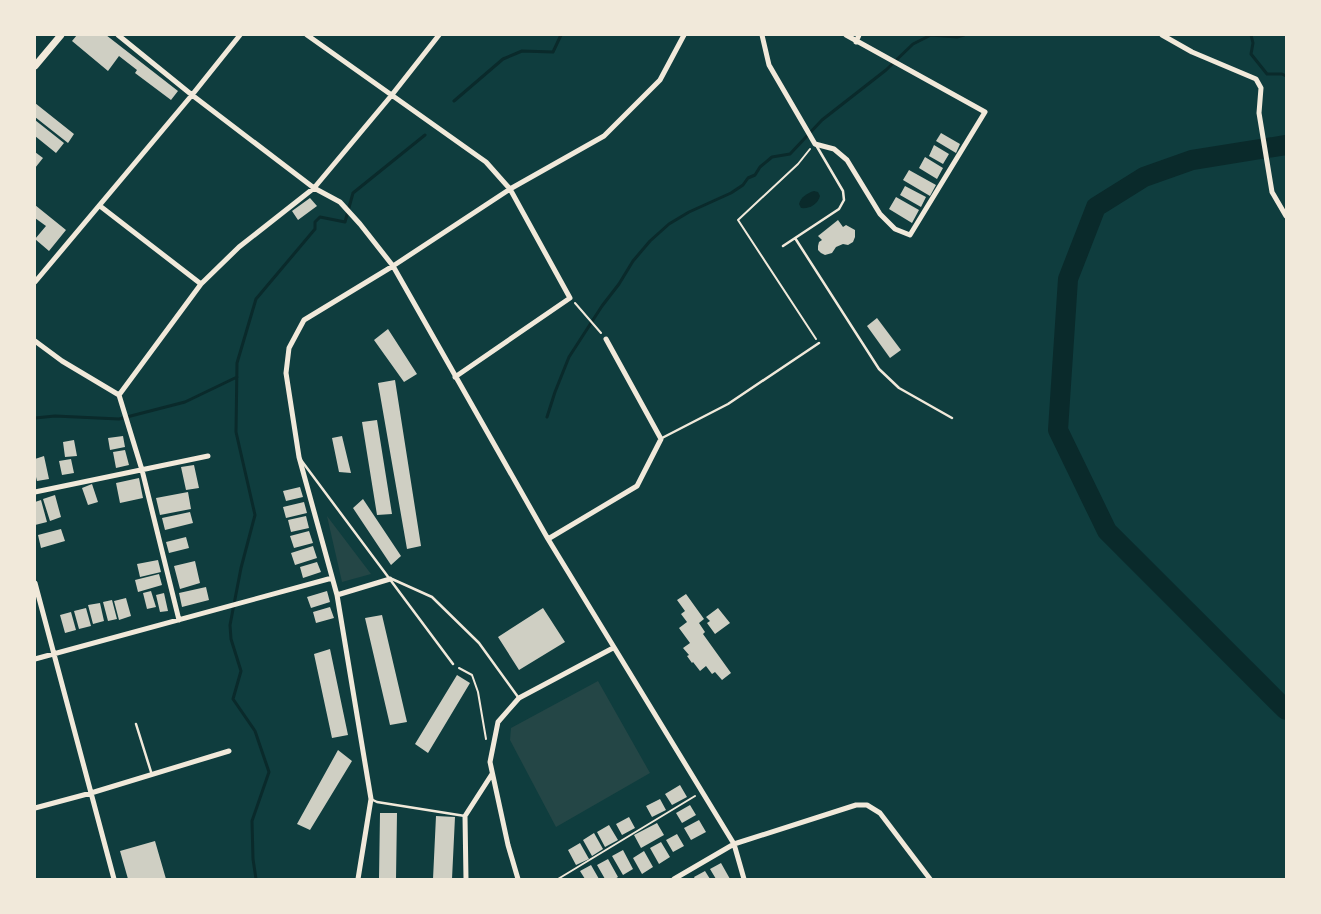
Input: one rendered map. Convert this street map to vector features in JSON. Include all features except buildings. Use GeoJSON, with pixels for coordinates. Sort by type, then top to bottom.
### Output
{"type":"FeatureCollection","features":[{"type":"Feature","properties":{"kind":"main road"},"geometry":{"type":"LineString","coordinates":[[35,66],[61,35]]}},
{"type":"Feature","properties":{"kind":"street"},"geometry":{"type":"LineString","coordinates":[[118,35],[192,95],[314,188],[340,202],[394,266],[455,378],[548,539],[734,844],[744,879]]}},
{"type":"Feature","properties":{"kind":"street"},"geometry":{"type":"LineString","coordinates":[[35,282],[240,35]]}},
{"type":"Feature","properties":{"kind":"street"},"geometry":{"type":"LineString","coordinates":[[307,35],[486,162],[510,189],[570,298],[455,378]]}},
{"type":"Feature","properties":{"kind":"street"},"geometry":{"type":"LineString","coordinates":[[119,395],[201,284],[239,247],[314,188],[439,35]]}},
{"type":"Feature","properties":{"kind":"street"},"geometry":{"type":"LineString","coordinates":[[358,879],[371,799],[337,594],[299,457],[286,373],[289,348],[304,320],[394,266],[510,189],[604,136],[660,80],[684,35]]}},
{"type":"Feature","properties":{"kind":"street"},"geometry":{"type":"LineString","coordinates":[[762,35],[770,65],[815,144],[834,150],[847,160],[880,214],[895,229],[910,236],[985,112],[846,35]]}},
{"type":"Feature","properties":{"kind":"street"},"geometry":{"type":"LineString","coordinates":[[856,42],[859,35]]}},
{"type":"Feature","properties":{"kind":"street"},"geometry":{"type":"LineString","coordinates":[[1162,35],[1192,52],[1256,79],[1261,88],[1259,113],[1272,192],[1286,216]]}},
{"type":"Feature","properties":{"kind":"street"},"geometry":{"type":"LineString","coordinates":[[100,206],[201,284]]}},
{"type":"Feature","properties":{"kind":"street"},"geometry":{"type":"LineString","coordinates":[[548,539],[637,486],[661,439],[606,339]]}},
{"type":"Feature","properties":{"kind":"street"},"geometry":{"type":"LineString","coordinates":[[35,341],[62,361],[119,395],[142,470],[179,620]]}},
{"type":"Feature","properties":{"kind":"street"},"geometry":{"type":"LineString","coordinates":[[35,492],[208,456]]}},
{"type":"Feature","properties":{"kind":"street"},"geometry":{"type":"LineString","coordinates":[[35,659],[332,578]]}},
{"type":"Feature","properties":{"kind":"street"},"geometry":{"type":"LineString","coordinates":[[337,594],[390,579]]}},
{"type":"Feature","properties":{"kind":"street"},"geometry":{"type":"LineString","coordinates":[[35,582],[114,879]]}},
{"type":"Feature","properties":{"kind":"street"},"geometry":{"type":"LineString","coordinates":[[518,879],[508,845],[490,762],[498,722],[519,698],[613,648]]}},
{"type":"Feature","properties":{"kind":"street"},"geometry":{"type":"LineString","coordinates":[[35,808],[92,793],[229,751]]}},
{"type":"Feature","properties":{"kind":"street"},"geometry":{"type":"LineString","coordinates":[[466,879],[465,816],[492,774]]}},
{"type":"Feature","properties":{"kind":"street"},"geometry":{"type":"LineString","coordinates":[[674,879],[734,844],[856,805],[867,805],[880,813],[930,879]]}},
{"type":"Feature","properties":{"kind":"lane"},"geometry":{"type":"LineString","coordinates":[[783,246],[840,209],[844,200],[844,192],[815,144]]}},
{"type":"Feature","properties":{"kind":"lane"},"geometry":{"type":"LineString","coordinates":[[795,238],[879,369],[898,388],[952,418]]}},
{"type":"Feature","properties":{"kind":"lane"},"geometry":{"type":"LineString","coordinates":[[661,439],[728,404],[819,343]]}},
{"type":"Feature","properties":{"kind":"lane"},"geometry":{"type":"LineString","coordinates":[[299,457],[453,664]]}},
{"type":"Feature","properties":{"kind":"lane"},"geometry":{"type":"LineString","coordinates":[[390,579],[432,597],[478,643],[519,698]]}},
{"type":"Feature","properties":{"kind":"lane"},"geometry":{"type":"LineString","coordinates":[[136,724],[152,775]]}},
{"type":"Feature","properties":{"kind":"lane"},"geometry":{"type":"LineString","coordinates":[[371,799],[377,802],[465,816]]}},
{"type":"Feature","properties":{"kind":"path"},"geometry":{"type":"LineString","coordinates":[[815,144],[798,164],[738,220],[819,343]]}},
{"type":"Feature","properties":{"kind":"path"},"geometry":{"type":"LineString","coordinates":[[570,298],[606,339]]}},
{"type":"Feature","properties":{"kind":"path"},"geometry":{"type":"LineString","coordinates":[[453,664],[472,675],[478,692],[487,743]]}},
{"type":"Feature","properties":{"kind":"path"},"geometry":{"type":"LineString","coordinates":[[558,879],[702,791]]}},
{"type":"Feature","properties":{"kind":"shaded area"},"geometry":{"type":"Polygon","coordinates":[[[814,191],[818,192],[820,196],[815,204],[810,207],[801,208],[799,204],[801,199],[814,191]]]}},
{"type":"Feature","properties":{"kind":"shaded area"},"geometry":{"type":"Polygon","coordinates":[[[327,516],[371,574],[342,582],[327,516]]]}},
{"type":"Feature","properties":{"kind":"shaded area"},"geometry":{"type":"Polygon","coordinates":[[[598,681],[650,773],[556,827],[510,740],[511,728],[598,681]]]}},
{"type":"Feature","properties":{"kind":"waterway"},"geometry":{"type":"LineString","coordinates":[[454,101],[503,59],[522,51],[553,52],[561,35]]}},
{"type":"Feature","properties":{"kind":"waterway"},"geometry":{"type":"LineString","coordinates":[[547,417],[569,357],[633,261],[650,241],[669,224],[743,185],[748,178],[755,175],[760,167],[772,157],[790,154],[822,120],[886,70],[913,44],[931,35],[957,37],[964,35]]}},
{"type":"Feature","properties":{"kind":"waterway"},"geometry":{"type":"LineString","coordinates":[[1251,35],[1253,43],[1251,54],[1267,74],[1282,74],[1286,76]]}},
{"type":"Feature","properties":{"kind":"waterway"},"geometry":{"type":"LineString","coordinates":[[256,879],[253,859],[252,821],[269,772],[255,731],[233,699],[241,671],[231,639],[230,625],[241,568],[255,515],[236,432],[237,363],[256,299],[315,229],[315,222],[320,217],[345,222],[353,193],[425,135]]}},
{"type":"Feature","properties":{"kind":"waterway"},"geometry":{"type":"LineString","coordinates":[[1286,145],[1192,160],[1144,177],[1096,207],[1068,279],[1058,430],[1107,531],[1286,710]]}},
{"type":"Feature","properties":{"kind":"waterway"},"geometry":{"type":"LineString","coordinates":[[35,418],[55,416],[119,419],[185,402],[237,377]]}}]}
